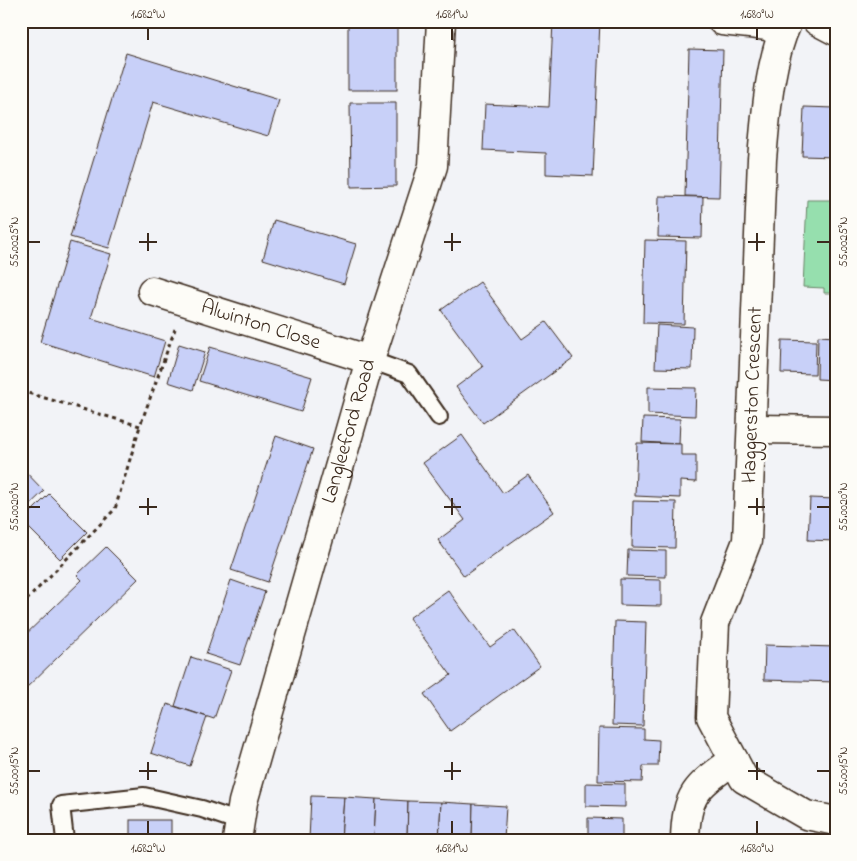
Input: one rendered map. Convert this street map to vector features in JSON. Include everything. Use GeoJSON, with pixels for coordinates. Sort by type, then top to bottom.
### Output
{"type":"FeatureCollection","features":[{"type":"Feature","properties":{"kind":"street","name":"Langleeford Road"},"geometry":{"type":"LineString","coordinates":[[239,831],[243,802],[370,360],[433,166],[441,21]]}},
{"type":"Feature","properties":{"kind":"street"},"geometry":{"type":"LineString","coordinates":[[722,21],[785,28]]}},
{"type":"Feature","properties":{"kind":"street"},"geometry":{"type":"LineString","coordinates":[[817,21],[836,31]]}},
{"type":"Feature","properties":{"kind":"street","name":"Haggerston Crescent"},"geometry":{"type":"LineString","coordinates":[[785,28],[767,103],[762,159],[753,429],[747,542],[715,623],[711,717],[744,779],[806,815],[836,821]]}},
{"type":"Feature","properties":{"kind":"street","name":"Alwinton Close"},"geometry":{"type":"LineString","coordinates":[[152,290],[370,360]]}},
{"type":"Feature","properties":{"kind":"street"},"geometry":{"type":"LineString","coordinates":[[753,429],[836,430]]}},
{"type":"Feature","properties":{"kind":"street"},"geometry":{"type":"LineString","coordinates":[[685,840],[686,814],[700,784],[734,760]]}},
{"type":"Feature","properties":{"kind":"lane"},"geometry":{"type":"LineString","coordinates":[[370,360],[409,374],[439,417]]}},
{"type":"Feature","properties":{"kind":"lane"},"geometry":{"type":"LineString","coordinates":[[65,840],[61,805],[144,796],[202,809],[239,831]]}},
{"type":"Feature","properties":{"kind":"path"},"geometry":{"type":"LineString","coordinates":[[21,606],[115,509],[140,426],[185,301]]}},
{"type":"Feature","properties":{"kind":"path"},"geometry":{"type":"LineString","coordinates":[[21,390],[140,426]]}},
{"type":"Feature","properties":{"kind":"green space"},"geometry":{"type":"Polygon","coordinates":[[[807,200],[836,200],[836,293],[824,293],[824,288],[803,287],[807,200]]]}},
{"type":"Feature","properties":{"kind":"building"},"geometry":{"type":"Polygon","coordinates":[[[348,21],[397,21],[397,90],[348,90],[348,21]]]}},
{"type":"Feature","properties":{"kind":"building"},"geometry":{"type":"Polygon","coordinates":[[[553,21],[600,21],[593,176],[546,174],[546,153],[483,150],[485,104],[549,107],[553,21]]]}},
{"type":"Feature","properties":{"kind":"building"},"geometry":{"type":"Polygon","coordinates":[[[689,49],[723,50],[719,197],[685,196],[689,49]]]}},
{"type":"Feature","properties":{"kind":"building"},"geometry":{"type":"Polygon","coordinates":[[[126,53],[279,100],[268,136],[153,102],[109,248],[70,237],[126,53]]]}},
{"type":"Feature","properties":{"kind":"building"},"geometry":{"type":"Polygon","coordinates":[[[350,103],[396,103],[396,186],[351,187],[350,103]]]}},
{"type":"Feature","properties":{"kind":"building"},"geometry":{"type":"Polygon","coordinates":[[[804,107],[835,108],[836,157],[802,156],[804,107]]]}},
{"type":"Feature","properties":{"kind":"building"},"geometry":{"type":"Polygon","coordinates":[[[659,196],[703,197],[702,238],[658,237],[659,196]]]}},
{"type":"Feature","properties":{"kind":"building"},"geometry":{"type":"Polygon","coordinates":[[[274,220],[356,244],[344,284],[263,259],[274,220]]]}},
{"type":"Feature","properties":{"kind":"building"},"geometry":{"type":"Polygon","coordinates":[[[645,240],[686,241],[684,324],[643,323],[645,240]]]}},
{"type":"Feature","properties":{"kind":"building"},"geometry":{"type":"Polygon","coordinates":[[[70,242],[111,254],[91,318],[165,341],[154,377],[40,342],[70,242]]]}},
{"type":"Feature","properties":{"kind":"building"},"geometry":{"type":"Polygon","coordinates":[[[480,282],[522,339],[546,322],[573,358],[483,423],[456,387],[483,367],[441,310],[480,282]]]}},
{"type":"Feature","properties":{"kind":"building"},"geometry":{"type":"Polygon","coordinates":[[[657,325],[693,327],[692,369],[655,368],[657,325]]]}},
{"type":"Feature","properties":{"kind":"building"},"geometry":{"type":"Polygon","coordinates":[[[818,336],[836,337],[836,380],[817,379],[818,336]]]}},
{"type":"Feature","properties":{"kind":"building"},"geometry":{"type":"Polygon","coordinates":[[[782,340],[816,341],[815,374],[781,373],[782,340]]]}},
{"type":"Feature","properties":{"kind":"building"},"geometry":{"type":"Polygon","coordinates":[[[179,344],[205,352],[193,390],[168,382],[179,344]]]}},
{"type":"Feature","properties":{"kind":"building"},"geometry":{"type":"Polygon","coordinates":[[[210,347],[312,377],[301,412],[199,381],[210,347]]]}},
{"type":"Feature","properties":{"kind":"building"},"geometry":{"type":"Polygon","coordinates":[[[648,387],[696,388],[695,416],[648,414],[648,387]]]}},
{"type":"Feature","properties":{"kind":"building"},"geometry":{"type":"Polygon","coordinates":[[[643,418],[680,419],[679,444],[642,442],[643,418]]]}},
{"type":"Feature","properties":{"kind":"building"},"geometry":{"type":"Polygon","coordinates":[[[462,435],[503,493],[528,475],[554,512],[464,576],[438,540],[465,520],[423,463],[462,435]]]}},
{"type":"Feature","properties":{"kind":"building"},"geometry":{"type":"Polygon","coordinates":[[[276,436],[313,449],[268,582],[231,570],[276,436]]]}},
{"type":"Feature","properties":{"kind":"building"},"geometry":{"type":"Polygon","coordinates":[[[637,443],[681,444],[681,455],[696,455],[696,482],[680,481],[680,498],[635,496],[637,443]]]}},
{"type":"Feature","properties":{"kind":"building"},"geometry":{"type":"Polygon","coordinates":[[[21,467],[44,491],[21,513],[21,467]]]}},
{"type":"Feature","properties":{"kind":"building"},"geometry":{"type":"Polygon","coordinates":[[[49,494],[87,532],[60,559],[22,521],[49,494]]]}},
{"type":"Feature","properties":{"kind":"building"},"geometry":{"type":"Polygon","coordinates":[[[810,498],[836,499],[836,541],[808,540],[810,498]]]}},
{"type":"Feature","properties":{"kind":"building"},"geometry":{"type":"Polygon","coordinates":[[[633,501],[676,502],[675,548],[632,547],[633,501]]]}},
{"type":"Feature","properties":{"kind":"building"},"geometry":{"type":"Polygon","coordinates":[[[106,547],[138,579],[21,693],[21,639],[82,580],[77,575],[106,547]]]}},
{"type":"Feature","properties":{"kind":"building"},"geometry":{"type":"Polygon","coordinates":[[[628,550],[666,551],[666,577],[627,576],[628,550]]]}},
{"type":"Feature","properties":{"kind":"building"},"geometry":{"type":"Polygon","coordinates":[[[620,579],[661,580],[661,606],[620,605],[620,579]]]}},
{"type":"Feature","properties":{"kind":"building"},"geometry":{"type":"Polygon","coordinates":[[[231,580],[265,592],[240,665],[206,654],[231,580]]]}},
{"type":"Feature","properties":{"kind":"building"},"geometry":{"type":"Polygon","coordinates":[[[448,590],[490,647],[514,630],[540,666],[450,731],[424,694],[451,675],[409,618],[448,590]]]}},
{"type":"Feature","properties":{"kind":"building"},"geometry":{"type":"Polygon","coordinates":[[[615,621],[646,622],[643,726],[612,725],[615,621]]]}},
{"type":"Feature","properties":{"kind":"building"},"geometry":{"type":"Polygon","coordinates":[[[765,645],[836,647],[836,682],[764,680],[765,645]]]}},
{"type":"Feature","properties":{"kind":"building"},"geometry":{"type":"Polygon","coordinates":[[[191,657],[231,670],[214,719],[175,706],[191,657]]]}},
{"type":"Feature","properties":{"kind":"building"},"geometry":{"type":"Polygon","coordinates":[[[167,704],[207,717],[190,766],[151,753],[167,704]]]}},
{"type":"Feature","properties":{"kind":"building"},"geometry":{"type":"Polygon","coordinates":[[[599,728],[644,729],[644,739],[659,740],[658,766],[643,766],[642,782],[598,781],[599,728]]]}},
{"type":"Feature","properties":{"kind":"building"},"geometry":{"type":"Polygon","coordinates":[[[586,783],[625,784],[625,807],[586,806],[586,783]]]}},
{"type":"Feature","properties":{"kind":"building"},"geometry":{"type":"Polygon","coordinates":[[[311,796],[344,797],[341,840],[309,840],[311,796]]]}},
{"type":"Feature","properties":{"kind":"building"},"geometry":{"type":"Polygon","coordinates":[[[344,797],[376,799],[374,840],[341,840],[344,797]]]}},
{"type":"Feature","properties":{"kind":"building"},"geometry":{"type":"Polygon","coordinates":[[[376,799],[408,801],[407,840],[374,840],[376,799]]]}},
{"type":"Feature","properties":{"kind":"building"},"geometry":{"type":"Polygon","coordinates":[[[408,801],[441,802],[439,840],[407,840],[408,801]]]}},
{"type":"Feature","properties":{"kind":"building"},"geometry":{"type":"Polygon","coordinates":[[[441,802],[473,804],[472,840],[439,840],[441,802]]]}},
{"type":"Feature","properties":{"kind":"building"},"geometry":{"type":"Polygon","coordinates":[[[473,804],[506,806],[504,840],[472,840],[473,804]]]}},
{"type":"Feature","properties":{"kind":"building"},"geometry":{"type":"Polygon","coordinates":[[[588,818],[622,819],[622,840],[588,840],[588,818]]]}},
{"type":"Feature","properties":{"kind":"building"},"geometry":{"type":"Polygon","coordinates":[[[130,820],[171,820],[171,840],[130,840],[130,820]]]}}]}
